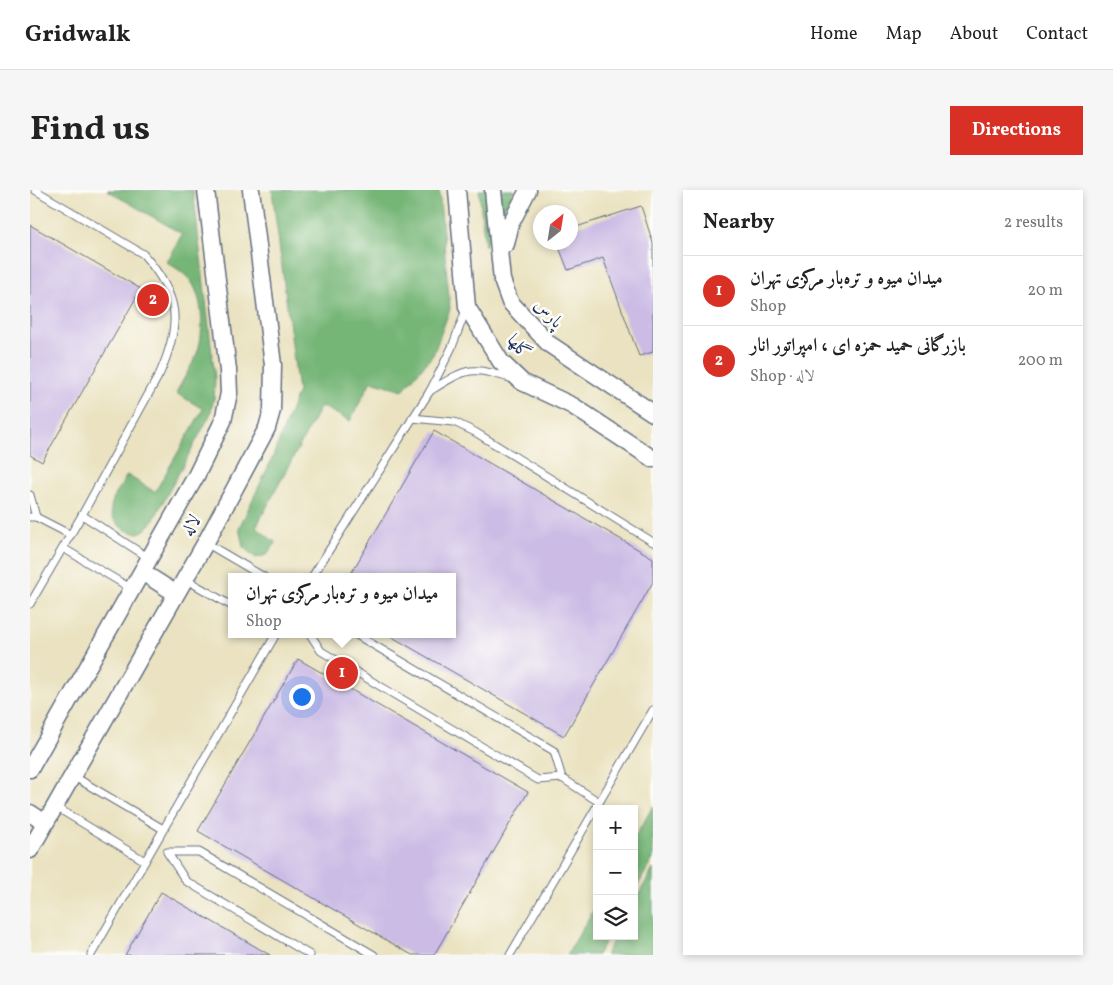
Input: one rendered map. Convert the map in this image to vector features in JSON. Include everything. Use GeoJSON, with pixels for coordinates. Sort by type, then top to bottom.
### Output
{"type":"FeatureCollection","features":[{"type":"Feature","properties":{"kind":"street","name":"لاله"},"geometry":{"type":"LineString","coordinates":[[30,770],[196,476],[223,421],[229,393],[206,190]]}},
{"type":"Feature","properties":{"kind":"street","name":"لاله"},"geometry":{"type":"LineString","coordinates":[[30,850],[260,445],[272,410],[273,365],[251,190]]}},
{"type":"Feature","properties":{"kind":"street","name":"گلها"},"geometry":{"type":"LineString","coordinates":[[457,190],[466,307],[501,362],[522,382],[573,406],[653,459]]}},
{"type":"Feature","properties":{"kind":"street","name":"پارس"},"geometry":{"type":"LineString","coordinates":[[493,190],[502,280],[510,302],[549,344],[653,413]]}},
{"type":"Feature","properties":{"kind":"street"},"geometry":{"type":"LineString","coordinates":[[506,244],[511,223],[528,190]]}},
{"type":"Feature","properties":{"kind":"street"},"geometry":{"type":"LineString","coordinates":[[146,565],[175,593]]}},
{"type":"Feature","properties":{"kind":"street"},"geometry":{"type":"LineString","coordinates":[[30,813],[45,824]]}},
{"type":"Feature","properties":{"kind":"lane"},"geometry":{"type":"LineString","coordinates":[[30,604],[71,535],[163,365],[175,329],[174,309],[168,290],[155,268],[143,254],[35,190]]}},
{"type":"Feature","properties":{"kind":"lane"},"geometry":{"type":"LineString","coordinates":[[315,573],[430,391],[452,347],[466,307]]}},
{"type":"Feature","properties":{"kind":"lane"},"geometry":{"type":"LineString","coordinates":[[430,391],[461,372],[482,370],[522,382]]}},
{"type":"Feature","properties":{"kind":"lane"},"geometry":{"type":"LineString","coordinates":[[412,418],[454,422],[475,432],[653,542]]}},
{"type":"Feature","properties":{"kind":"lane"},"geometry":{"type":"LineString","coordinates":[[30,495],[33,517],[71,535]]}},
{"type":"Feature","properties":{"kind":"lane"},"geometry":{"type":"LineString","coordinates":[[82,515],[146,565]]}},
{"type":"Feature","properties":{"kind":"lane"},"geometry":{"type":"LineString","coordinates":[[206,542],[257,573]]}},
{"type":"Feature","properties":{"kind":"lane"},"geometry":{"type":"LineString","coordinates":[[63,548],[132,589]]}},
{"type":"Feature","properties":{"kind":"lane"},"geometry":{"type":"LineString","coordinates":[[185,579],[228,604]]}},
{"type":"Feature","properties":{"kind":"lane"},"geometry":{"type":"LineString","coordinates":[[91,955],[274,638]]}},
{"type":"Feature","properties":{"kind":"lane"},"geometry":{"type":"LineString","coordinates":[[313,638],[321,651],[538,780],[562,778],[600,802]]}},
{"type":"Feature","properties":{"kind":"lane"},"geometry":{"type":"LineString","coordinates":[[362,638],[554,751],[562,778]]}},
{"type":"Feature","properties":{"kind":"lane"},"geometry":{"type":"LineString","coordinates":[[510,955],[653,710]]}},
{"type":"Feature","properties":{"kind":"lane"},"geometry":{"type":"LineString","coordinates":[[73,776],[163,830]]}},
{"type":"Feature","properties":{"kind":"lane"},"geometry":{"type":"LineString","coordinates":[[56,807],[146,861]]}},
{"type":"Feature","properties":{"kind":"lane"},"geometry":{"type":"LineString","coordinates":[[154,846],[166,852],[199,852],[374,955]]}},
{"type":"Feature","properties":{"kind":"lane"},"geometry":{"type":"LineString","coordinates":[[166,852],[186,881],[310,955]]}},
{"type":"Feature","properties":{"kind":"green space"},"geometry":{"type":"Polygon","coordinates":[[[107,190],[193,190],[215,379],[214,398],[210,415],[153,521],[145,530],[136,533],[126,530],[116,523],[111,513],[112,504],[127,475],[155,492],[203,409],[176,393],[197,353],[201,339],[202,321],[200,302],[194,286],[184,274],[167,262],[182,234],[107,190]]]}},
{"type":"Feature","properties":{"kind":"green space"},"geometry":{"type":"Polygon","coordinates":[[[272,190],[439,190],[450,309],[433,355],[403,390],[371,381],[350,421],[321,406],[256,527],[276,543],[266,555],[256,558],[243,547],[239,528],[272,459],[298,391],[272,190]]]}},
{"type":"Feature","properties":{"kind":"green space"},"geometry":{"type":"Polygon","coordinates":[[[479,190],[514,190],[485,246],[479,190]]]}},
{"type":"Feature","properties":{"kind":"green space"},"geometry":{"type":"Polygon","coordinates":[[[653,806],[653,859],[638,885],[638,850],[638,832],[653,806]]]}},
{"type":"Feature","properties":{"kind":"green space"},"geometry":{"type":"Polygon","coordinates":[[[653,869],[653,955],[605,955],[614,940],[638,940],[638,896],[653,869]]]}},
{"type":"Feature","properties":{"kind":"green space"},"geometry":{"type":"Polygon","coordinates":[[[593,911],[593,940],[606,940],[597,955],[567,955],[593,911]]]}},
{"type":"Feature","properties":{"kind":"building"},"geometry":{"type":"Polygon","coordinates":[[[641,206],[653,243],[653,352],[639,356],[603,258],[568,270],[560,250],[578,250],[578,226],[641,206]]]}},
{"type":"Feature","properties":{"kind":"building"},"geometry":{"type":"Polygon","coordinates":[[[30,225],[141,289],[42,462],[30,455],[30,225]]]}},
{"type":"Feature","properties":{"kind":"building"},"geometry":{"type":"Polygon","coordinates":[[[434,431],[653,558],[653,582],[564,736],[394,638],[456,638],[456,573],[351,573],[434,431]]]}},
{"type":"Feature","properties":{"kind":"building"},"geometry":{"type":"Polygon","coordinates":[[[298,659],[528,792],[434,955],[412,955],[198,831],[298,659]]]}},
{"type":"Feature","properties":{"kind":"building"},"geometry":{"type":"Polygon","coordinates":[[[161,892],[270,955],[125,955],[161,892]]]}},
{"type":"Feature","properties":{"kind":"place","name":"بازرگانی حمید حمزه ای ، امپراتور انار"},"geometry":{"type":"Point","coordinates":[153,300]}},
{"type":"Feature","properties":{"kind":"place","name":"میدان میوه و تره‌بار مرکزی تهران"},"geometry":{"type":"Point","coordinates":[342,673]}}]}
